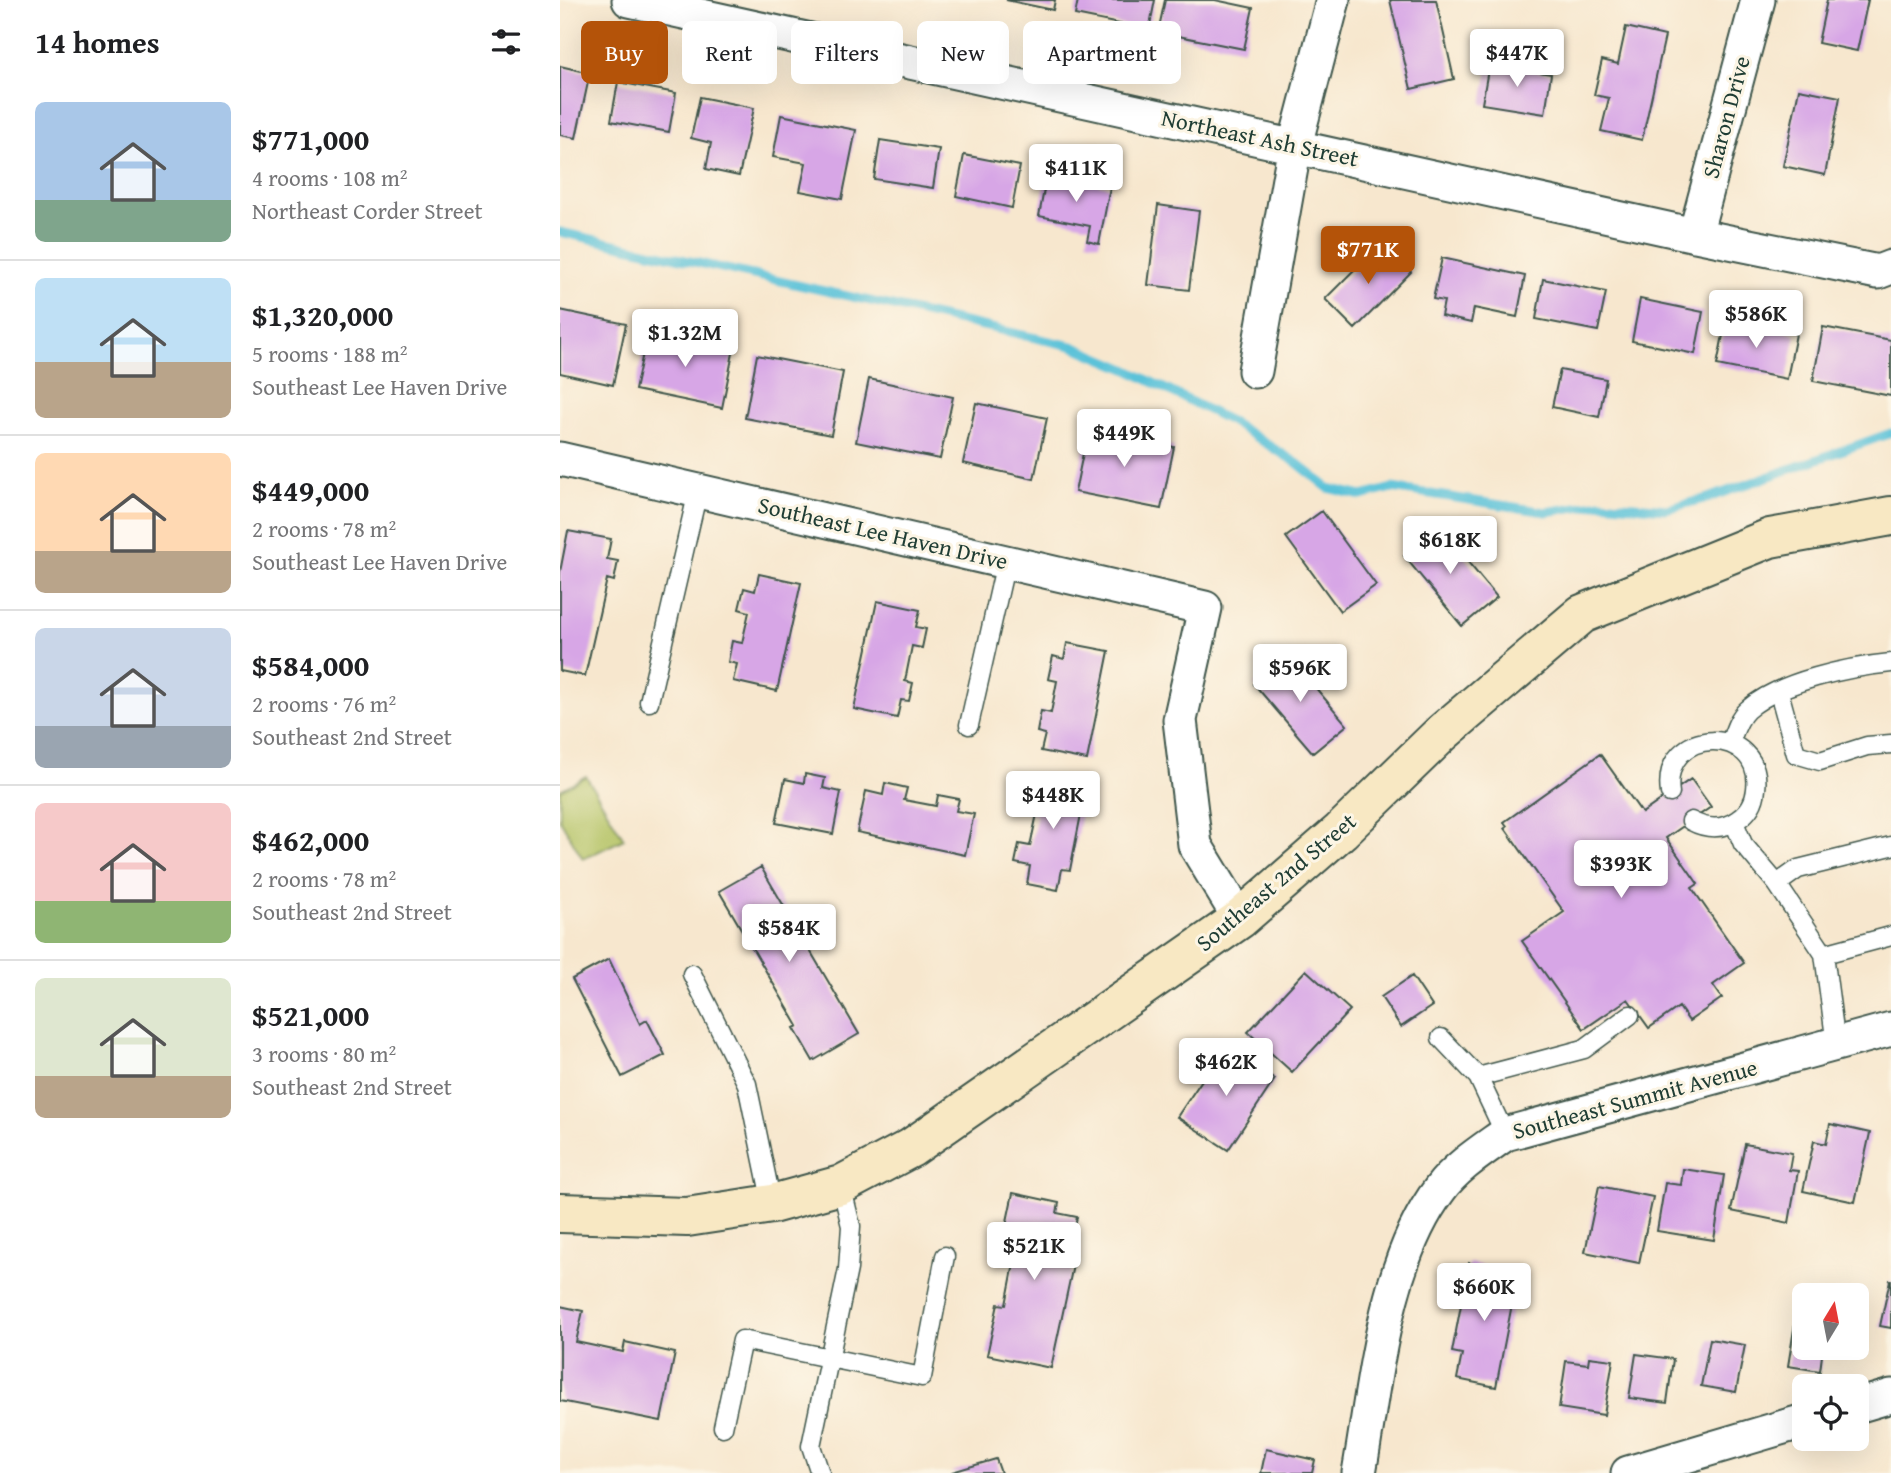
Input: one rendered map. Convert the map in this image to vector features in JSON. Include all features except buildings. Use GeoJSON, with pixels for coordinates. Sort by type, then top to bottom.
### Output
{"type":"FeatureCollection","features":[{"type":"Feature","properties":{"kind":"street"},"geometry":{"type":"LineString","coordinates":[[1255,371],[1295,145],[1333,0]]}},
{"type":"Feature","properties":{"kind":"street","name":"Sharon Drive"},"geometry":{"type":"LineString","coordinates":[[1695,234],[1758,0]]}},
{"type":"Feature","properties":{"kind":"street","name":"Northeast Ash Street"},"geometry":{"type":"LineString","coordinates":[[640,1],[1695,234],[1878,272],[1891,267]]}},
{"type":"Feature","properties":{"kind":"street","name":"Southeast Lee Haven Drive"},"geometry":{"type":"LineString","coordinates":[[560,459],[1205,608],[1180,720],[1195,845],[1240,919]]}},
{"type":"Feature","properties":{"kind":"street","name":"Southeast 2nd Street"},"geometry":{"type":"LineString","coordinates":[[560,1213],[687,1217],[772,1204],[841,1185],[911,1148],[1240,919],[1341,831],[1442,733],[1582,614],[1770,538],[1891,516]]}},
{"type":"Feature","properties":{"kind":"street","name":"Southeast Summit Avenue"},"geometry":{"type":"LineString","coordinates":[[1359,1473],[1386,1317],[1412,1238],[1426,1209],[1442,1186],[1471,1159],[1504,1134],[1891,1029]]}},
{"type":"Feature","properties":{"kind":"street"},"geometry":{"type":"LineString","coordinates":[[1869,1402],[1891,1396]]}},
{"type":"Feature","properties":{"kind":"street"},"geometry":{"type":"LineString","coordinates":[[1629,1473],[1792,1425]]}},
{"type":"Feature","properties":{"kind":"lane"},"geometry":{"type":"LineString","coordinates":[[649,702],[698,491]]}},
{"type":"Feature","properties":{"kind":"lane"},"geometry":{"type":"LineString","coordinates":[[969,725],[1006,562]]}},
{"type":"Feature","properties":{"kind":"lane"},"geometry":{"type":"LineString","coordinates":[[1730,743],[1736,726],[1747,710],[1779,692],[1813,677],[1891,663]]}},
{"type":"Feature","properties":{"kind":"lane"},"geometry":{"type":"LineString","coordinates":[[1779,692],[1796,754],[1820,761],[1867,746],[1891,744]]}},
{"type":"Feature","properties":{"kind":"lane"},"geometry":{"type":"LineString","coordinates":[[1671,793],[1670,777],[1673,767],[1684,751],[1701,742],[1730,743],[1752,763],[1757,781],[1754,800],[1749,809],[1734,822],[1716,828],[1691,821]]}},
{"type":"Feature","properties":{"kind":"lane"},"geometry":{"type":"LineString","coordinates":[[1734,822],[1743,844],[1777,884],[1824,954],[1836,1045]]}},
{"type":"Feature","properties":{"kind":"lane"},"geometry":{"type":"LineString","coordinates":[[1777,884],[1798,869],[1891,846]]}},
{"type":"Feature","properties":{"kind":"lane"},"geometry":{"type":"LineString","coordinates":[[1824,954],[1891,936]]}},
{"type":"Feature","properties":{"kind":"lane"},"geometry":{"type":"LineString","coordinates":[[692,974],[747,1084],[772,1204]]}},
{"type":"Feature","properties":{"kind":"lane"},"geometry":{"type":"LineString","coordinates":[[1478,1077],[1584,1049],[1630,1015]]}},
{"type":"Feature","properties":{"kind":"lane"},"geometry":{"type":"LineString","coordinates":[[1441,1038],[1478,1077],[1504,1134]]}},
{"type":"Feature","properties":{"kind":"lane"},"geometry":{"type":"LineString","coordinates":[[820,1473],[811,1446],[848,1269],[851,1226],[841,1185]]}},
{"type":"Feature","properties":{"kind":"lane"},"geometry":{"type":"LineString","coordinates":[[723,1427],[741,1340],[922,1377],[945,1256]]}},
{"type":"Feature","properties":{"kind":"green space"},"geometry":{"type":"Polygon","coordinates":[[[586,776],[624,839],[583,859],[560,820],[560,790],[586,776]]]}},
{"type":"Feature","properties":{"kind":"waterway"},"geometry":{"type":"LineString","coordinates":[[560,232],[1072,346],[1126,369],[1230,421],[1297,463],[1328,488],[1362,496],[1392,488],[1546,512],[1601,503],[1666,509],[1708,498],[1891,433]]}}]}
